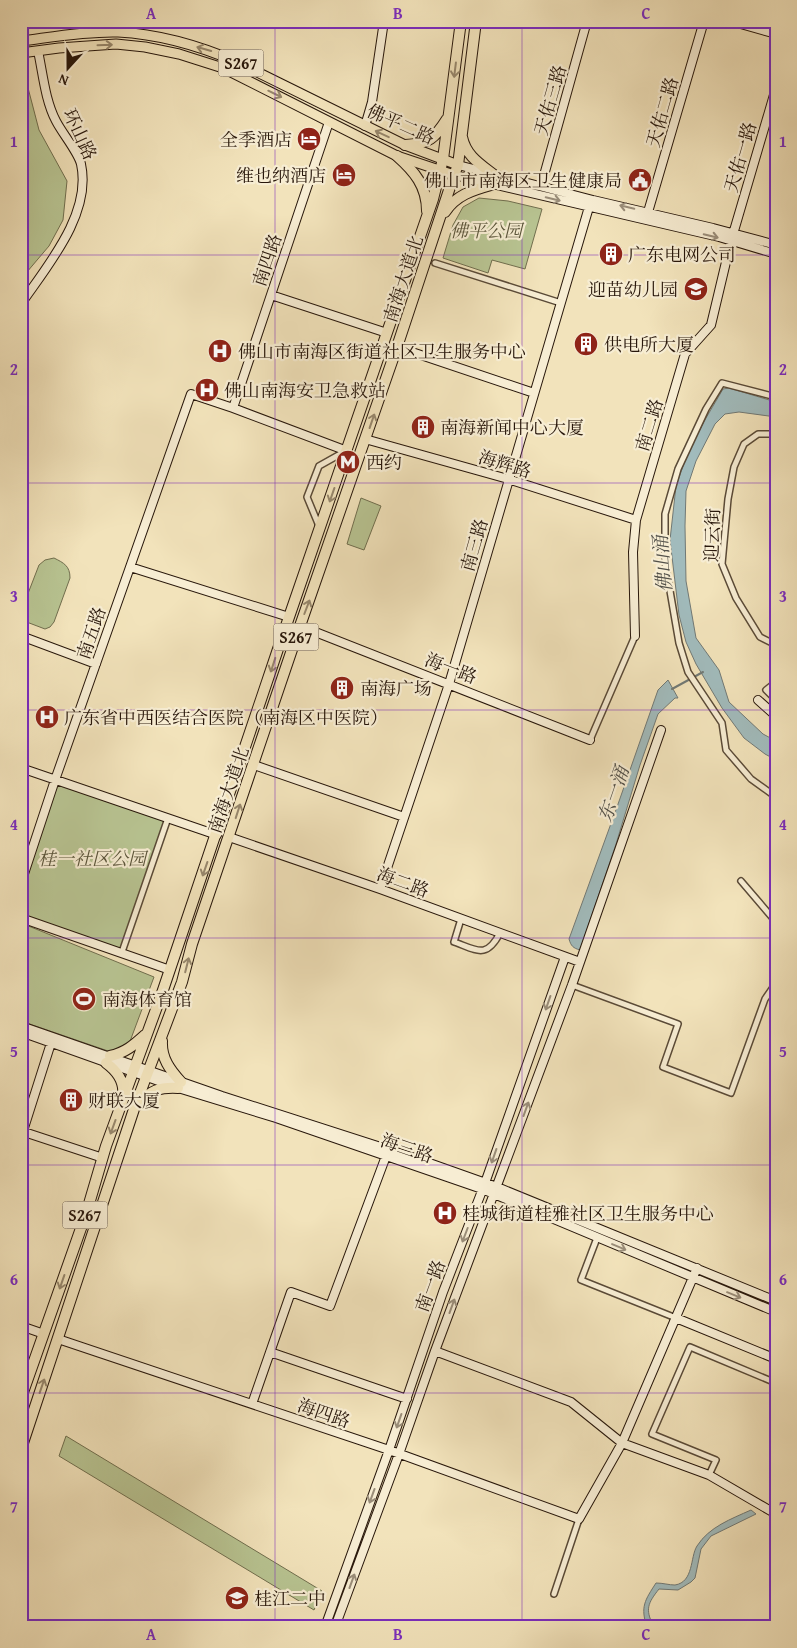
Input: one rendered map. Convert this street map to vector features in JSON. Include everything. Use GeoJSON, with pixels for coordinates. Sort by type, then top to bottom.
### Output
{"type":"FeatureCollection","features":[{"type":"Feature","properties":{"kind":"highway","name":"南海大道北"},"geometry":{"type":"LineString","coordinates":[[21,1398],[86,1214],[121,1105],[170,970],[427,217],[443,159],[461,21]]}},
{"type":"Feature","properties":{"kind":"highway","name":"南海大道北"},"geometry":{"type":"LineString","coordinates":[[21,1449],[134,1109],[182,982],[192,944],[458,165],[476,21]]}},
{"type":"Feature","properties":{"kind":"highway"},"geometry":{"type":"LineString","coordinates":[[405,145],[425,143],[434,138],[449,116]]}},
{"type":"Feature","properties":{"kind":"highway"},"geometry":{"type":"LineString","coordinates":[[439,221],[458,197],[493,180],[470,156],[464,145],[461,131]]}},
{"type":"Feature","properties":{"kind":"highway"},"geometry":{"type":"LineString","coordinates":[[397,156],[413,170],[419,180],[427,203],[427,217]]}},
{"type":"Feature","properties":{"kind":"highway"},"geometry":{"type":"LineString","coordinates":[[121,1105],[122,1083],[106,1057],[129,1050],[148,1032]]}},
{"type":"Feature","properties":{"kind":"highway"},"geometry":{"type":"LineString","coordinates":[[134,1109],[153,1092],[163,1087],[180,1085],[161,1052],[162,1038]]}},
{"type":"Feature","properties":{"kind":"main road","name":"佛平二路"},"geometry":{"type":"LineString","coordinates":[[21,42],[80,34],[118,32],[182,43],[213,52],[237,62],[405,145],[458,165]]}},
{"type":"Feature","properties":{"kind":"main road","name":"佛平二路"},"geometry":{"type":"LineString","coordinates":[[21,53],[77,46],[116,44],[145,47],[179,54],[223,68],[397,156],[454,175]]}},
{"type":"Feature","properties":{"kind":"street"},"geometry":{"type":"LineString","coordinates":[[365,126],[372,102],[384,21]]}},
{"type":"Feature","properties":{"kind":"street","name":"天佑三路"},"geometry":{"type":"LineString","coordinates":[[541,186],[587,21]]}},
{"type":"Feature","properties":{"kind":"street","name":"天佑二路"},"geometry":{"type":"LineString","coordinates":[[648,212],[704,21]]}},
{"type":"Feature","properties":{"kind":"street"},"geometry":{"type":"LineString","coordinates":[[730,21],[776,34]]}},
{"type":"Feature","properties":{"kind":"street","name":"环山路"},"geometry":{"type":"LineString","coordinates":[[21,304],[66,236],[78,210],[82,186],[80,163],[56,120],[50,105],[38,51]]}},
{"type":"Feature","properties":{"kind":"street","name":"天佑一路"},"geometry":{"type":"LineString","coordinates":[[732,237],[776,88]]}},
{"type":"Feature","properties":{"kind":"street","name":"南四路"},"geometry":{"type":"LineString","coordinates":[[233,408],[329,122]]}},
{"type":"Feature","properties":{"kind":"street","name":"佛平二路"},"geometry":{"type":"LineString","coordinates":[[458,165],[493,180],[589,207],[776,245]]}},
{"type":"Feature","properties":{"kind":"street","name":"佛平二路"},"geometry":{"type":"LineString","coordinates":[[454,175],[541,186],[648,212],[732,237],[776,254]]}},
{"type":"Feature","properties":{"kind":"street","name":"南三路"},"geometry":{"type":"LineString","coordinates":[[380,889],[449,684],[589,207]]}},
{"type":"Feature","properties":{"kind":"street","name":"南二路"},"geometry":{"type":"LineString","coordinates":[[635,636],[633,552],[636,520],[686,354],[711,325],[732,237]]}},
{"type":"Feature","properties":{"kind":"street"},"geometry":{"type":"LineString","coordinates":[[435,263],[561,303]]}},
{"type":"Feature","properties":{"kind":"street"},"geometry":{"type":"LineString","coordinates":[[271,295],[387,333]]}},
{"type":"Feature","properties":{"kind":"street"},"geometry":{"type":"LineString","coordinates":[[397,347],[534,394]]}},
{"type":"Feature","properties":{"kind":"street"},"geometry":{"type":"LineString","coordinates":[[776,397],[722,383],[706,409],[678,469],[665,514],[665,562],[679,643],[690,675],[722,723],[726,750],[751,780],[776,797]]}},
{"type":"Feature","properties":{"kind":"street","name":"南五路"},"geometry":{"type":"LineString","coordinates":[[21,884],[55,780],[190,394],[233,408]]}},
{"type":"Feature","properties":{"kind":"street"},"geometry":{"type":"LineString","coordinates":[[233,408],[347,451]]}},
{"type":"Feature","properties":{"kind":"street","name":"迎云街"},"geometry":{"type":"LineString","coordinates":[[776,434],[758,434],[744,444],[734,467],[728,499],[722,564],[736,598],[760,637],[776,645]]}},
{"type":"Feature","properties":{"kind":"street","name":"海辉路"},"geometry":{"type":"LineString","coordinates":[[365,439],[508,480],[636,520]]}},
{"type":"Feature","properties":{"kind":"street"},"geometry":{"type":"LineString","coordinates":[[320,529],[307,497],[318,466],[347,451]]}},
{"type":"Feature","properties":{"kind":"street"},"geometry":{"type":"LineString","coordinates":[[130,567],[289,617]]}},
{"type":"Feature","properties":{"kind":"street","name":"海一路"},"geometry":{"type":"LineString","coordinates":[[300,626],[590,740]]}},
{"type":"Feature","properties":{"kind":"street"},"geometry":{"type":"LineString","coordinates":[[21,636],[96,664]]}},
{"type":"Feature","properties":{"kind":"street"},"geometry":{"type":"LineString","coordinates":[[590,740],[635,636]]}},
{"type":"Feature","properties":{"kind":"street"},"geometry":{"type":"LineString","coordinates":[[776,682],[766,690],[776,700]]}},
{"type":"Feature","properties":{"kind":"street"},"geometry":{"type":"LineString","coordinates":[[758,700],[776,716]]}},
{"type":"Feature","properties":{"kind":"street","name":"南一路"},"geometry":{"type":"LineString","coordinates":[[335,1627],[435,1351],[572,985],[661,730]]}},
{"type":"Feature","properties":{"kind":"street"},"geometry":{"type":"LineString","coordinates":[[254,765],[404,816]]}},
{"type":"Feature","properties":{"kind":"street"},"geometry":{"type":"LineString","coordinates":[[21,768],[216,835]]}},
{"type":"Feature","properties":{"kind":"street"},"geometry":{"type":"LineString","coordinates":[[122,952],[168,818]]}},
{"type":"Feature","properties":{"kind":"street","name":"海二路"},"geometry":{"type":"LineString","coordinates":[[229,837],[380,889],[580,962]]}},
{"type":"Feature","properties":{"kind":"street"},"geometry":{"type":"LineString","coordinates":[[742,881],[776,922]]}},
{"type":"Feature","properties":{"kind":"street"},"geometry":{"type":"LineString","coordinates":[[21,918],[170,970]]}},
{"type":"Feature","properties":{"kind":"street"},"geometry":{"type":"LineString","coordinates":[[461,919],[454,942],[480,952],[490,948],[500,933]]}},
{"type":"Feature","properties":{"kind":"street","name":"南一路"},"geometry":{"type":"LineString","coordinates":[[325,1627],[389,1450],[443,1292],[565,957]]}},
{"type":"Feature","properties":{"kind":"street"},"geometry":{"type":"LineString","coordinates":[[572,985],[678,1024],[663,1067],[731,1092],[765,999],[776,983]]}},
{"type":"Feature","properties":{"kind":"street"},"geometry":{"type":"LineString","coordinates":[[21,1026],[106,1057]]}},
{"type":"Feature","properties":{"kind":"street"},"geometry":{"type":"LineString","coordinates":[[21,1032],[52,1043],[106,1057]]}},
{"type":"Feature","properties":{"kind":"street"},"geometry":{"type":"LineString","coordinates":[[52,1043],[22,1131],[103,1158]]}},
{"type":"Feature","properties":{"kind":"street","name":"海三路"},"geometry":{"type":"LineString","coordinates":[[106,1057],[180,1085],[386,1156],[483,1186]]}},
{"type":"Feature","properties":{"kind":"street","name":"海三路"},"geometry":{"type":"LineString","coordinates":[[180,1085],[418,1159],[495,1191],[697,1268],[776,1301]]}},
{"type":"Feature","properties":{"kind":"street"},"geometry":{"type":"LineString","coordinates":[[252,1404],[291,1292],[330,1306],[386,1156]]}},
{"type":"Feature","properties":{"kind":"street","name":"海三路"},"geometry":{"type":"LineString","coordinates":[[495,1191],[597,1238],[776,1312]]}},
{"type":"Feature","properties":{"kind":"street"},"geometry":{"type":"LineString","coordinates":[[597,1238],[581,1280],[776,1359]]}},
{"type":"Feature","properties":{"kind":"street"},"geometry":{"type":"LineString","coordinates":[[554,1594],[579,1519],[622,1443],[697,1268]]}},
{"type":"Feature","properties":{"kind":"street"},"geometry":{"type":"LineString","coordinates":[[21,1326],[44,1334]]}},
{"type":"Feature","properties":{"kind":"street","name":"海四路"},"geometry":{"type":"LineString","coordinates":[[58,1340],[389,1450],[579,1519]]}},
{"type":"Feature","properties":{"kind":"street"},"geometry":{"type":"LineString","coordinates":[[709,1475],[716,1460],[652,1434],[690,1347],[776,1382]]}},
{"type":"Feature","properties":{"kind":"street"},"geometry":{"type":"LineString","coordinates":[[435,1351],[571,1402],[622,1443],[709,1475],[776,1514]]}},
{"type":"Feature","properties":{"kind":"street"},"geometry":{"type":"LineString","coordinates":[[270,1352],[406,1399]]}},
{"type":"Feature","properties":{"kind":"green space"},"geometry":{"type":"Polygon","coordinates":[[[21,61],[39,130],[67,181],[63,220],[49,246],[21,279],[21,61]]]}},
{"type":"Feature","properties":{"kind":"green space","name":"佛平公园"},"geometry":{"type":"Polygon","coordinates":[[[479,198],[508,201],[542,209],[525,269],[492,260],[488,273],[443,258],[453,225],[463,207],[479,198]]]}},
{"type":"Feature","properties":{"kind":"green space"},"geometry":{"type":"Polygon","coordinates":[[[361,498],[381,506],[364,550],[347,544],[361,498]]]}},
{"type":"Feature","properties":{"kind":"green space"},"geometry":{"type":"Polygon","coordinates":[[[54,558],[66,565],[70,578],[54,622],[45,629],[24,621],[22,609],[39,565],[45,560],[54,558]]]}},
{"type":"Feature","properties":{"kind":"green space","name":"桂一社区公园"},"geometry":{"type":"Polygon","coordinates":[[[55,780],[168,818],[122,952],[21,918],[21,883],[55,780]]]}},
{"type":"Feature","properties":{"kind":"green space","name":"南海体育馆"},"geometry":{"type":"Polygon","coordinates":[[[21,923],[154,977],[129,1044],[111,1052],[21,1021],[21,923]]]}},
{"type":"Feature","properties":{"kind":"green space"},"geometry":{"type":"Polygon","coordinates":[[[66,1436],[322,1591],[314,1610],[59,1456],[66,1436]]]}},
{"type":"Feature","properties":{"kind":"water"},"geometry":{"type":"Polygon","coordinates":[[[729,388],[776,402],[776,417],[739,412],[725,414],[715,424],[696,461],[686,491],[686,581],[696,638],[719,670],[729,702],[763,734],[776,741],[776,760],[744,738],[722,708],[696,664],[686,642],[679,615],[670,540],[676,486],[688,452],[706,418],[723,389],[729,388]]]}},
{"type":"Feature","properties":{"kind":"water"},"geometry":{"type":"Polygon","coordinates":[[[668,680],[678,698],[675,698],[658,714],[580,950],[573,946],[569,939],[658,690],[668,680]]]}},
{"type":"Feature","properties":{"kind":"water"},"geometry":{"type":"Polygon","coordinates":[[[751,1510],[756,1514],[711,1536],[701,1549],[695,1578],[691,1582],[678,1590],[659,1589],[652,1598],[648,1610],[653,1625],[659,1627],[647,1627],[644,1614],[645,1604],[656,1583],[675,1585],[681,1583],[691,1568],[695,1551],[702,1539],[721,1524],[751,1510]]]}},
{"type":"Feature","properties":{"kind":"waterway","name":"东一涌"},"geometry":{"type":"LineString","coordinates":[[672,689],[703,672]]}},
{"type":"Feature","properties":{"kind":"place","name":"全季酒店"},"geometry":{"type":"Point","coordinates":[309,139]}},
{"type":"Feature","properties":{"kind":"place","name":"维也纳酒店"},"geometry":{"type":"Point","coordinates":[344,175]}},
{"type":"Feature","properties":{"kind":"place","name":"佛山市南海区卫生健康局"},"geometry":{"type":"Point","coordinates":[640,180]}},
{"type":"Feature","properties":{"kind":"place","name":"广东电网公司"},"geometry":{"type":"Point","coordinates":[611,254]}},
{"type":"Feature","properties":{"kind":"place","name":"迎苗幼儿园"},"geometry":{"type":"Point","coordinates":[696,289]}},
{"type":"Feature","properties":{"kind":"place","name":"供电所大厦"},"geometry":{"type":"Point","coordinates":[586,344]}},
{"type":"Feature","properties":{"kind":"place","name":"佛山市南海区街道社区卫生服务中心"},"geometry":{"type":"Point","coordinates":[220,351]}},
{"type":"Feature","properties":{"kind":"place","name":"佛山南海安卫急救站"},"geometry":{"type":"Point","coordinates":[207,390]}},
{"type":"Feature","properties":{"kind":"place","name":"南海新闻中心大厦"},"geometry":{"type":"Point","coordinates":[423,427]}},
{"type":"Feature","properties":{"kind":"place","name":"西约"},"geometry":{"type":"Point","coordinates":[348,462]}},
{"type":"Feature","properties":{"kind":"place","name":"南海广场"},"geometry":{"type":"Point","coordinates":[342,688]}},
{"type":"Feature","properties":{"kind":"place","name":"广东省中西医结合医院（南海区中医院）"},"geometry":{"type":"Point","coordinates":[47,717]}},
{"type":"Feature","properties":{"kind":"place","name":"南海体育馆"},"geometry":{"type":"Point","coordinates":[84,999]}},
{"type":"Feature","properties":{"kind":"place","name":"财联大厦"},"geometry":{"type":"Point","coordinates":[71,1100]}},
{"type":"Feature","properties":{"kind":"place","name":"桂城街道桂雅社区卫生服务中心"},"geometry":{"type":"Point","coordinates":[445,1213]}},
{"type":"Feature","properties":{"kind":"place","name":"桂江二中"},"geometry":{"type":"Point","coordinates":[237,1598]}},
{"type":"Feature","properties":{"kind":"water label","name":"佛山涌"},"geometry":{"type":"Point","coordinates":[662,564]}}]}
